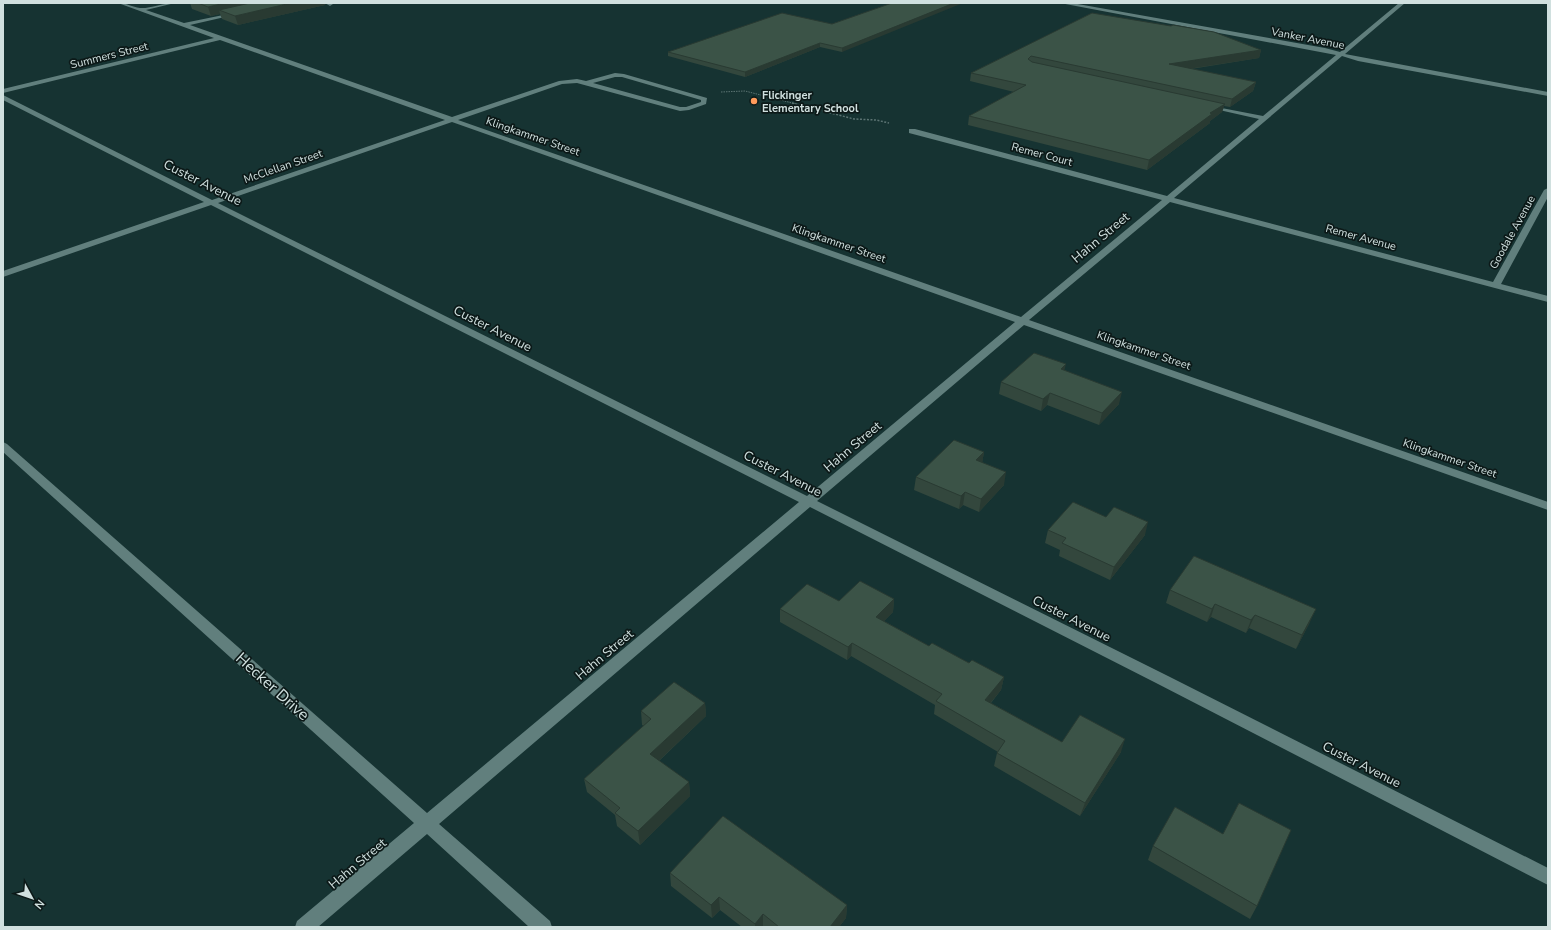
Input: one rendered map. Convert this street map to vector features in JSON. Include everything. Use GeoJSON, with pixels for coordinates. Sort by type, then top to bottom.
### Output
{"type":"FeatureCollection","features":[{"type":"Feature","properties":{"kind":"street","name":"Klingkammer Street"},"geometry":{"type":"LineString","coordinates":[[121,3],[1548,506]]}},
{"type":"Feature","properties":{"kind":"street"},"geometry":{"type":"LineString","coordinates":[[140,10],[172,3]]}},
{"type":"Feature","properties":{"kind":"street","name":"Vanker Avenue"},"geometry":{"type":"LineString","coordinates":[[1063,3],[1548,94]]}},
{"type":"Feature","properties":{"kind":"street","name":"Hahn Street"},"geometry":{"type":"LineString","coordinates":[[304,927],[1263,118],[1402,3]]}},
{"type":"Feature","properties":{"kind":"street"},"geometry":{"type":"LineString","coordinates":[[184,25],[244,12]]}},
{"type":"Feature","properties":{"kind":"street","name":"Summers Street"},"geometry":{"type":"LineString","coordinates":[[3,91],[220,38]]}},
{"type":"Feature","properties":{"kind":"street"},"geometry":{"type":"LineString","coordinates":[[615,75],[622,75],[699,96],[705,99],[704,103],[687,109],[680,109],[587,83],[615,75]]}},
{"type":"Feature","properties":{"kind":"street","name":"McClellan Street"},"geometry":{"type":"LineString","coordinates":[[3,274],[560,82],[577,81],[587,83]]}},
{"type":"Feature","properties":{"kind":"street","name":"Custer Avenue"},"geometry":{"type":"LineString","coordinates":[[3,97],[210,203],[1333,765],[1548,877]]}},
{"type":"Feature","properties":{"kind":"street"},"geometry":{"type":"LineString","coordinates":[[1201,105],[1263,118]]}},
{"type":"Feature","properties":{"kind":"street","name":"Remer Court"},"geometry":{"type":"LineString","coordinates":[[912,131],[1167,199]]}},
{"type":"Feature","properties":{"kind":"street","name":"Goodale Avenue"},"geometry":{"type":"LineString","coordinates":[[1496,285],[1548,190]]}},
{"type":"Feature","properties":{"kind":"street","name":"Remer Avenue"},"geometry":{"type":"LineString","coordinates":[[1167,199],[1548,299]]}},
{"type":"Feature","properties":{"kind":"street","name":"Hecker Drive"},"geometry":{"type":"LineString","coordinates":[[3,446],[543,927]]}},
{"type":"Feature","properties":{"kind":"path"},"geometry":{"type":"LineString","coordinates":[[699,96],[734,90],[745,91],[854,119],[876,120],[889,123]]}},
{"type":"Feature","properties":{"kind":"building"},"geometry":{"type":"Polygon","coordinates":[[[198,3],[225,3],[208,7],[198,3]]]}},
{"type":"Feature","properties":{"kind":"building"},"geometry":{"type":"Polygon","coordinates":[[[250,3],[291,3],[235,16],[219,10],[250,3]]]}},
{"type":"Feature","properties":{"kind":"building"},"geometry":{"type":"Polygon","coordinates":[[[892,3],[954,3],[842,48],[820,43],[745,72],[668,52],[782,13],[832,24],[892,3]]]}},
{"type":"Feature","properties":{"kind":"building"},"geometry":{"type":"Polygon","coordinates":[[[1092,13],[1214,32],[1261,50],[1169,64],[1256,82],[1232,99],[1031,56],[1028,59],[1032,62],[1225,104],[1210,113],[1212,114],[1149,160],[969,116],[1026,85],[971,73],[1092,13]]]}},
{"type":"Feature","properties":{"kind":"building"},"geometry":{"type":"Polygon","coordinates":[[[1034,353],[1066,364],[1061,369],[1122,392],[1102,413],[1050,393],[1043,399],[1001,382],[1034,353]]]}},
{"type":"Feature","properties":{"kind":"building"},"geometry":{"type":"Polygon","coordinates":[[[954,440],[984,452],[976,460],[1006,472],[981,499],[965,492],[961,496],[916,477],[954,440]]]}},
{"type":"Feature","properties":{"kind":"building"},"geometry":{"type":"Polygon","coordinates":[[[1073,502],[1106,517],[1114,507],[1148,522],[1114,567],[1062,543],[1066,538],[1048,530],[1073,502]]]}},
{"type":"Feature","properties":{"kind":"building"},"geometry":{"type":"Polygon","coordinates":[[[1194,556],[1316,609],[1302,635],[1255,615],[1251,620],[1215,604],[1212,609],[1170,590],[1194,556]]]}},
{"type":"Feature","properties":{"kind":"building"},"geometry":{"type":"Polygon","coordinates":[[[860,581],[894,599],[876,617],[929,646],[932,643],[969,663],[972,660],[1004,677],[985,700],[1062,742],[1080,715],[1125,739],[1085,803],[997,753],[1005,741],[936,701],[942,694],[852,643],[848,647],[780,609],[807,584],[839,601],[860,581]]]}},
{"type":"Feature","properties":{"kind":"building"},"geometry":{"type":"Polygon","coordinates":[[[674,682],[705,703],[650,754],[689,782],[638,831],[615,813],[620,808],[584,779],[651,719],[641,711],[674,682]]]}},
{"type":"Feature","properties":{"kind":"building"},"geometry":{"type":"Polygon","coordinates":[[[1239,803],[1291,830],[1257,906],[1153,846],[1175,807],[1223,834],[1239,803]]]}},
{"type":"Feature","properties":{"kind":"building"},"geometry":{"type":"Polygon","coordinates":[[[723,816],[847,905],[830,927],[779,927],[763,914],[755,924],[719,897],[711,905],[670,873],[723,816]]]}},
{"type":"Feature","properties":{"kind":"place","name":"Flickinger Elementary School"},"geometry":{"type":"Point","coordinates":[754,101]}}]}
